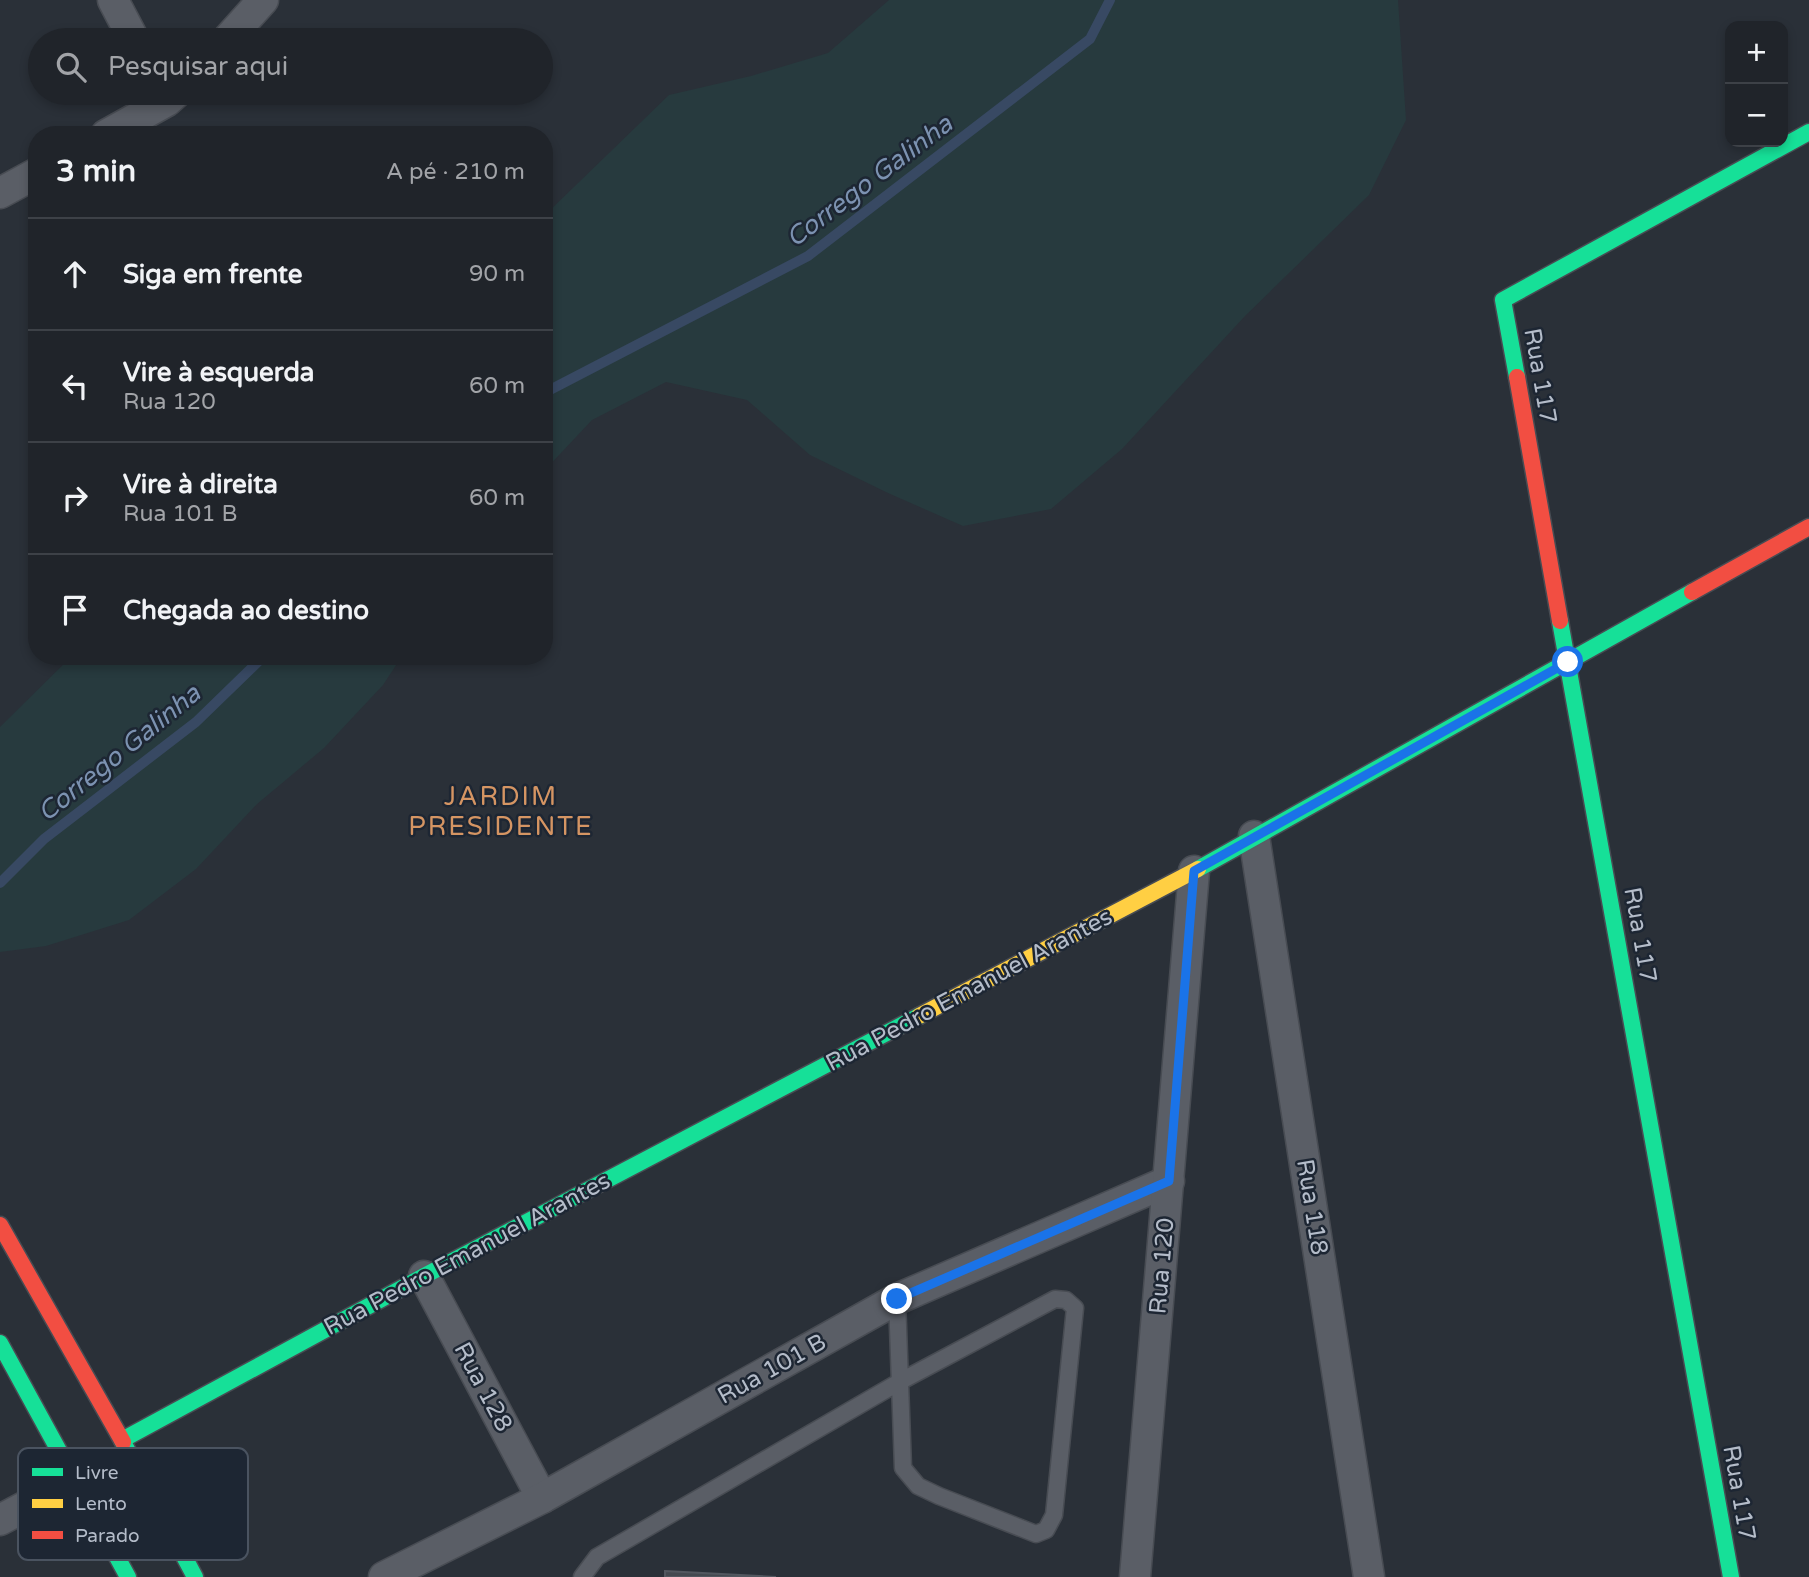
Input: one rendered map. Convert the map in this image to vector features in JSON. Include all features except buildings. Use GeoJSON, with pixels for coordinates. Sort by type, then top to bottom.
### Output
{"type":"FeatureCollection","features":[{"type":"Feature","properties":{"kind":"street"},"geometry":{"type":"LineString","coordinates":[[113,0],[128,28]]}},
{"type":"Feature","properties":{"kind":"street"},"geometry":{"type":"LineString","coordinates":[[238,28],[263,0]]}},
{"type":"Feature","properties":{"kind":"street"},"geometry":{"type":"LineString","coordinates":[[120,126],[154,105]]}},
{"type":"Feature","properties":{"kind":"street","name":"Rua 117"},"geometry":{"type":"LineString","coordinates":[[1731,1577],[1503,300],[1809,132]]}},
{"type":"Feature","properties":{"kind":"street"},"geometry":{"type":"LineString","coordinates":[[0,194],[28,178]]}},
{"type":"Feature","properties":{"kind":"street","name":"Rua Pedro Emanuel Arantes"},"geometry":{"type":"LineString","coordinates":[[122,1440],[424,1276],[1194,871],[1809,527]]}},
{"type":"Feature","properties":{"kind":"street","name":"Rua 118"},"geometry":{"type":"LineString","coordinates":[[1254,836],[1369,1577]]}},
{"type":"Feature","properties":{"kind":"street","name":"Rua 120"},"geometry":{"type":"LineString","coordinates":[[1135,1577],[1194,871]]}},
{"type":"Feature","properties":{"kind":"street","name":"Rua 101 B"},"geometry":{"type":"LineString","coordinates":[[384,1577],[542,1498],[897,1299],[1169,1181]]}},
{"type":"Feature","properties":{"kind":"street"},"geometry":{"type":"LineString","coordinates":[[0,1225],[126,1448]]}},
{"type":"Feature","properties":{"kind":"street","name":"Rua 128"},"geometry":{"type":"LineString","coordinates":[[424,1276],[542,1498]]}},
{"type":"Feature","properties":{"kind":"street"},"geometry":{"type":"LineString","coordinates":[[0,1343],[57,1448]]}},
{"type":"Feature","properties":{"kind":"street"},"geometry":{"type":"LineString","coordinates":[[0,1520],[18,1510]]}},
{"type":"Feature","properties":{"kind":"street"},"geometry":{"type":"LineString","coordinates":[[119,1560],[128,1577]]}},
{"type":"Feature","properties":{"kind":"street"},"geometry":{"type":"LineString","coordinates":[[186,1560],[195,1577]]}},
{"type":"Feature","properties":{"kind":"lane"},"geometry":{"type":"LineString","coordinates":[[582,1577],[597,1557],[901,1381],[1055,1299],[1066,1300],[1075,1308],[1054,1515],[1046,1530],[1037,1534],[939,1496],[918,1486],[903,1468],[901,1381],[897,1299]]}},
{"type":"Feature","properties":{"kind":"green space"},"geometry":{"type":"Polygon","coordinates":[[[889,0],[1398,0],[1406,120],[1369,195],[1245,316],[1122,449],[1051,509],[963,526],[810,455],[747,400],[666,382],[592,420],[553,461],[553,207],[669,95],[751,76],[828,53],[889,0]]]}},
{"type":"Feature","properties":{"kind":"green space"},"geometry":{"type":"Polygon","coordinates":[[[63,665],[396,665],[383,685],[324,748],[257,804],[196,869],[129,920],[46,946],[0,952],[0,727],[63,665]]]}},
{"type":"Feature","properties":{"kind":"waterway","name":"Corrego Galinha"},"geometry":{"type":"LineString","coordinates":[[553,388],[808,256],[1090,39],[1110,0]]}},
{"type":"Feature","properties":{"kind":"waterway","name":"Corrego Galinha"},"geometry":{"type":"LineString","coordinates":[[0,883],[44,839],[196,722],[255,665]]}},
{"type":"Feature","properties":{"kind":"traffic: fast"},"geometry":{"type":"LineString","coordinates":[[1517,377],[1503,300],[1809,132]]}},
{"type":"Feature","properties":{"kind":"traffic: fast"},"geometry":{"type":"LineString","coordinates":[[1198,869],[1692,592]]}},
{"type":"Feature","properties":{"kind":"traffic: fast"},"geometry":{"type":"LineString","coordinates":[[1560,621],[1731,1577]]}},
{"type":"Feature","properties":{"kind":"traffic: fast"},"geometry":{"type":"LineString","coordinates":[[122,1440],[424,1276],[919,1016]]}},
{"type":"Feature","properties":{"kind":"traffic: fast"},"geometry":{"type":"LineString","coordinates":[[0,1343],[57,1448]]}},
{"type":"Feature","properties":{"kind":"traffic: fast"},"geometry":{"type":"LineString","coordinates":[[123,1442],[126,1448]]}},
{"type":"Feature","properties":{"kind":"traffic: fast"},"geometry":{"type":"LineString","coordinates":[[119,1560],[128,1577]]}},
{"type":"Feature","properties":{"kind":"traffic: fast"},"geometry":{"type":"LineString","coordinates":[[186,1560],[195,1577]]}},
{"type":"Feature","properties":{"kind":"traffic: slow"},"geometry":{"type":"LineString","coordinates":[[919,1016],[1198,869]]}},
{"type":"Feature","properties":{"kind":"traffic: jam"},"geometry":{"type":"LineString","coordinates":[[1517,377],[1560,621]]}},
{"type":"Feature","properties":{"kind":"traffic: jam"},"geometry":{"type":"LineString","coordinates":[[1692,592],[1809,527]]}},
{"type":"Feature","properties":{"kind":"traffic: jam"},"geometry":{"type":"LineString","coordinates":[[0,1225],[123,1442]]}},
{"type":"Feature","properties":{"kind":"district","name":"JARDIM PRESIDENTE"},"geometry":{"type":"Point","coordinates":[501,811]}},
{"type":"Feature","properties":{"kind":"route"},"geometry":{"type":"LineString","coordinates":[[897,1299],[1169,1181],[1194,871],[1568,662]]}}]}
